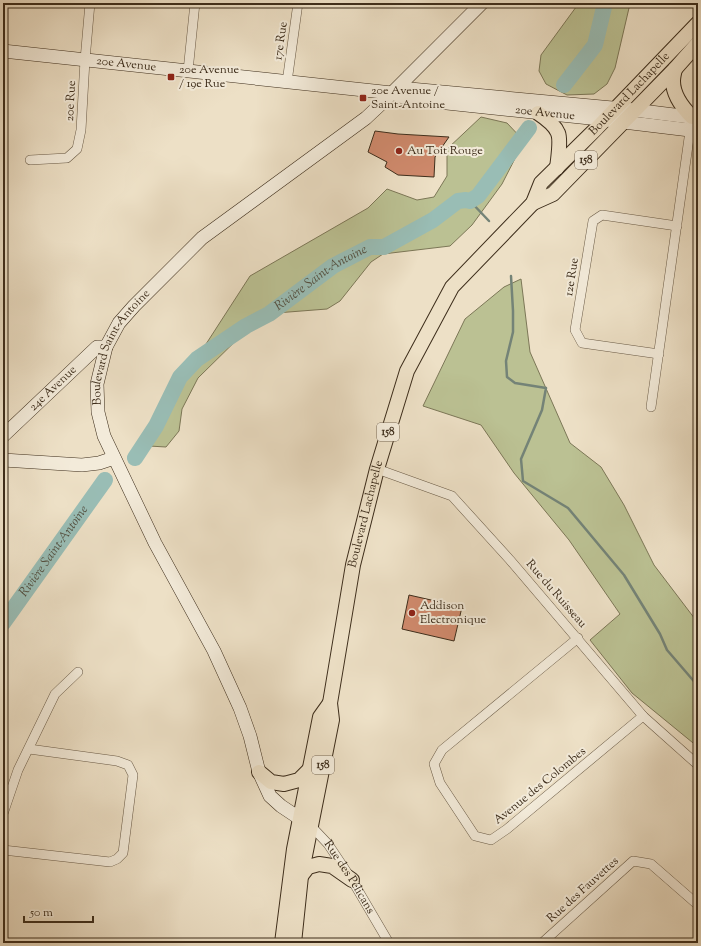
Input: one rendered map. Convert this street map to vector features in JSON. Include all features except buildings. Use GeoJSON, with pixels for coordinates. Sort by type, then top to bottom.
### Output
{"type":"FeatureCollection","features":[{"type":"Feature","properties":{"kind":"main road","name":"Boulevard Lachapelle"},"geometry":{"type":"LineString","coordinates":[[533,203],[541,183],[605,120],[698,23]]}},
{"type":"Feature","properties":{"kind":"main road","name":"Boulevard Lachapelle"},"geometry":{"type":"LineString","coordinates":[[282,943],[294,849],[305,823],[332,720],[330,703],[353,565],[376,469],[406,370],[452,287],[533,203],[553,194],[698,43]]}},
{"type":"Feature","properties":{"kind":"main road"},"geometry":{"type":"LineString","coordinates":[[675,68],[673,83],[676,96],[695,124]]}},
{"type":"Feature","properties":{"kind":"main road"},"geometry":{"type":"LineString","coordinates":[[538,113],[548,120],[558,133],[559,149],[557,168]]}},
{"type":"Feature","properties":{"kind":"main road","name":"Boulevard Lachapelle"},"geometry":{"type":"LineString","coordinates":[[301,876],[310,769],[320,717],[330,703]]}},
{"type":"Feature","properties":{"kind":"main road"},"geometry":{"type":"LineString","coordinates":[[259,772],[272,782],[284,784],[299,780],[310,769]]}},
{"type":"Feature","properties":{"kind":"main road"},"geometry":{"type":"LineString","coordinates":[[301,876],[308,867],[319,864],[332,866],[352,880]]}},
{"type":"Feature","properties":{"kind":"main road","name":"158"},"geometry":{"type":"LineString","coordinates":[[294,943],[301,876]]}},
{"type":"Feature","properties":{"kind":"street","name":"20e Rue"},"geometry":{"type":"LineString","coordinates":[[30,160],[67,158],[77,149],[81,130],[90,3]]}},
{"type":"Feature","properties":{"kind":"street"},"geometry":{"type":"LineString","coordinates":[[188,71],[195,3]]}},
{"type":"Feature","properties":{"kind":"street","name":"17e Rue"},"geometry":{"type":"LineString","coordinates":[[287,82],[298,3]]}},
{"type":"Feature","properties":{"kind":"street","name":"Boulevard Saint-Antoine"},"geometry":{"type":"LineString","coordinates":[[305,823],[270,796],[259,772],[250,736],[240,708],[214,651],[155,543],[104,436],[98,412],[97,384],[106,347],[119,323],[202,238],[366,118],[482,3]]}},
{"type":"Feature","properties":{"kind":"street","name":"20e Avenue"},"geometry":{"type":"LineString","coordinates":[[3,52],[392,93],[409,99],[622,122],[695,124]]}},
{"type":"Feature","properties":{"kind":"street","name":"20e Avenue"},"geometry":{"type":"LineString","coordinates":[[392,93],[410,89],[634,110],[695,124]]}},
{"type":"Feature","properties":{"kind":"street"},"geometry":{"type":"LineString","coordinates":[[652,407],[677,226],[695,124]]}},
{"type":"Feature","properties":{"kind":"street","name":"12e Rue"},"geometry":{"type":"LineString","coordinates":[[659,354],[582,343],[576,330],[593,221],[602,215],[677,226]]}},
{"type":"Feature","properties":{"kind":"street","name":"24e Avenue"},"geometry":{"type":"LineString","coordinates":[[3,436],[97,347],[106,347]]}},
{"type":"Feature","properties":{"kind":"street"},"geometry":{"type":"LineString","coordinates":[[3,460],[82,465],[100,463],[114,458]]}},
{"type":"Feature","properties":{"kind":"street","name":"Rue du Ruisseau"},"geometry":{"type":"LineString","coordinates":[[376,469],[452,496],[510,560],[644,716],[698,765]]}},
{"type":"Feature","properties":{"kind":"street","name":"Avenue des Colombes"},"geometry":{"type":"LineString","coordinates":[[578,638],[442,750],[434,764],[440,783],[475,836],[491,840],[507,829],[644,716]]}},
{"type":"Feature","properties":{"kind":"street"},"geometry":{"type":"LineString","coordinates":[[3,814],[18,770],[55,694],[78,672]]}},
{"type":"Feature","properties":{"kind":"street"},"geometry":{"type":"LineString","coordinates":[[3,850],[110,862],[117,859],[123,853],[133,775],[128,765],[117,760],[29,749]]}},
{"type":"Feature","properties":{"kind":"street","name":"Rue des Pélicans"},"geometry":{"type":"LineString","coordinates":[[305,823],[328,844],[352,880],[389,943]]}},
{"type":"Feature","properties":{"kind":"street","name":"Rue des Fauvettes"},"geometry":{"type":"LineString","coordinates":[[542,943],[633,862],[651,864],[698,905]]}},
{"type":"Feature","properties":{"kind":"green space"},"geometry":{"type":"Polygon","coordinates":[[[579,3],[632,3],[629,8],[615,68],[607,84],[594,94],[567,95],[546,84],[539,71],[541,55],[579,3]]]}},
{"type":"Feature","properties":{"kind":"green space"},"geometry":{"type":"Polygon","coordinates":[[[481,117],[507,123],[524,141],[502,184],[472,225],[450,246],[383,254],[371,262],[340,301],[327,309],[263,314],[198,378],[182,409],[179,431],[166,447],[149,446],[175,392],[250,276],[368,208],[387,189],[417,200],[434,197],[447,176],[447,149],[481,117]]]}},
{"type":"Feature","properties":{"kind":"green space"},"geometry":{"type":"Polygon","coordinates":[[[521,279],[530,352],[570,443],[601,467],[624,505],[654,565],[698,623],[698,747],[632,693],[590,640],[620,614],[569,540],[514,473],[481,425],[423,406],[465,319],[504,287],[521,279]]]}},
{"type":"Feature","properties":{"kind":"waterway","name":"Rivière Saint-Antoine"},"geometry":{"type":"LineString","coordinates":[[564,85],[595,45],[605,3]]}},
{"type":"Feature","properties":{"kind":"waterway","name":"Rivière Saint-Antoine"},"geometry":{"type":"LineString","coordinates":[[135,458],[156,426],[180,377],[197,359],[246,326],[269,314],[333,266],[370,247],[384,247],[433,220],[458,201],[470,201],[478,196],[529,128]]}},
{"type":"Feature","properties":{"kind":"waterway"},"geometry":{"type":"LineString","coordinates":[[470,201],[489,221]]}},
{"type":"Feature","properties":{"kind":"waterway"},"geometry":{"type":"LineString","coordinates":[[511,276],[513,332],[506,361],[507,377],[515,383],[546,388],[542,410],[521,459],[523,481],[568,508],[624,575],[660,634],[667,650],[698,686]]}},
{"type":"Feature","properties":{"kind":"waterway","name":"Rivière Saint-Antoine"},"geometry":{"type":"LineString","coordinates":[[3,623],[105,480]]}},
{"type":"Feature","properties":{"kind":"place","name":"20e Avenue / 19e Rue"},"geometry":{"type":"Point","coordinates":[171,77]}},
{"type":"Feature","properties":{"kind":"place","name":"20e Avenue / Saint-Antoine"},"geometry":{"type":"Point","coordinates":[363,98]}},
{"type":"Feature","properties":{"kind":"place","name":"Au Toit Rouge"},"geometry":{"type":"Point","coordinates":[399,151]}},
{"type":"Feature","properties":{"kind":"place","name":"Addison Electronique"},"geometry":{"type":"Point","coordinates":[412,613]}}]}
